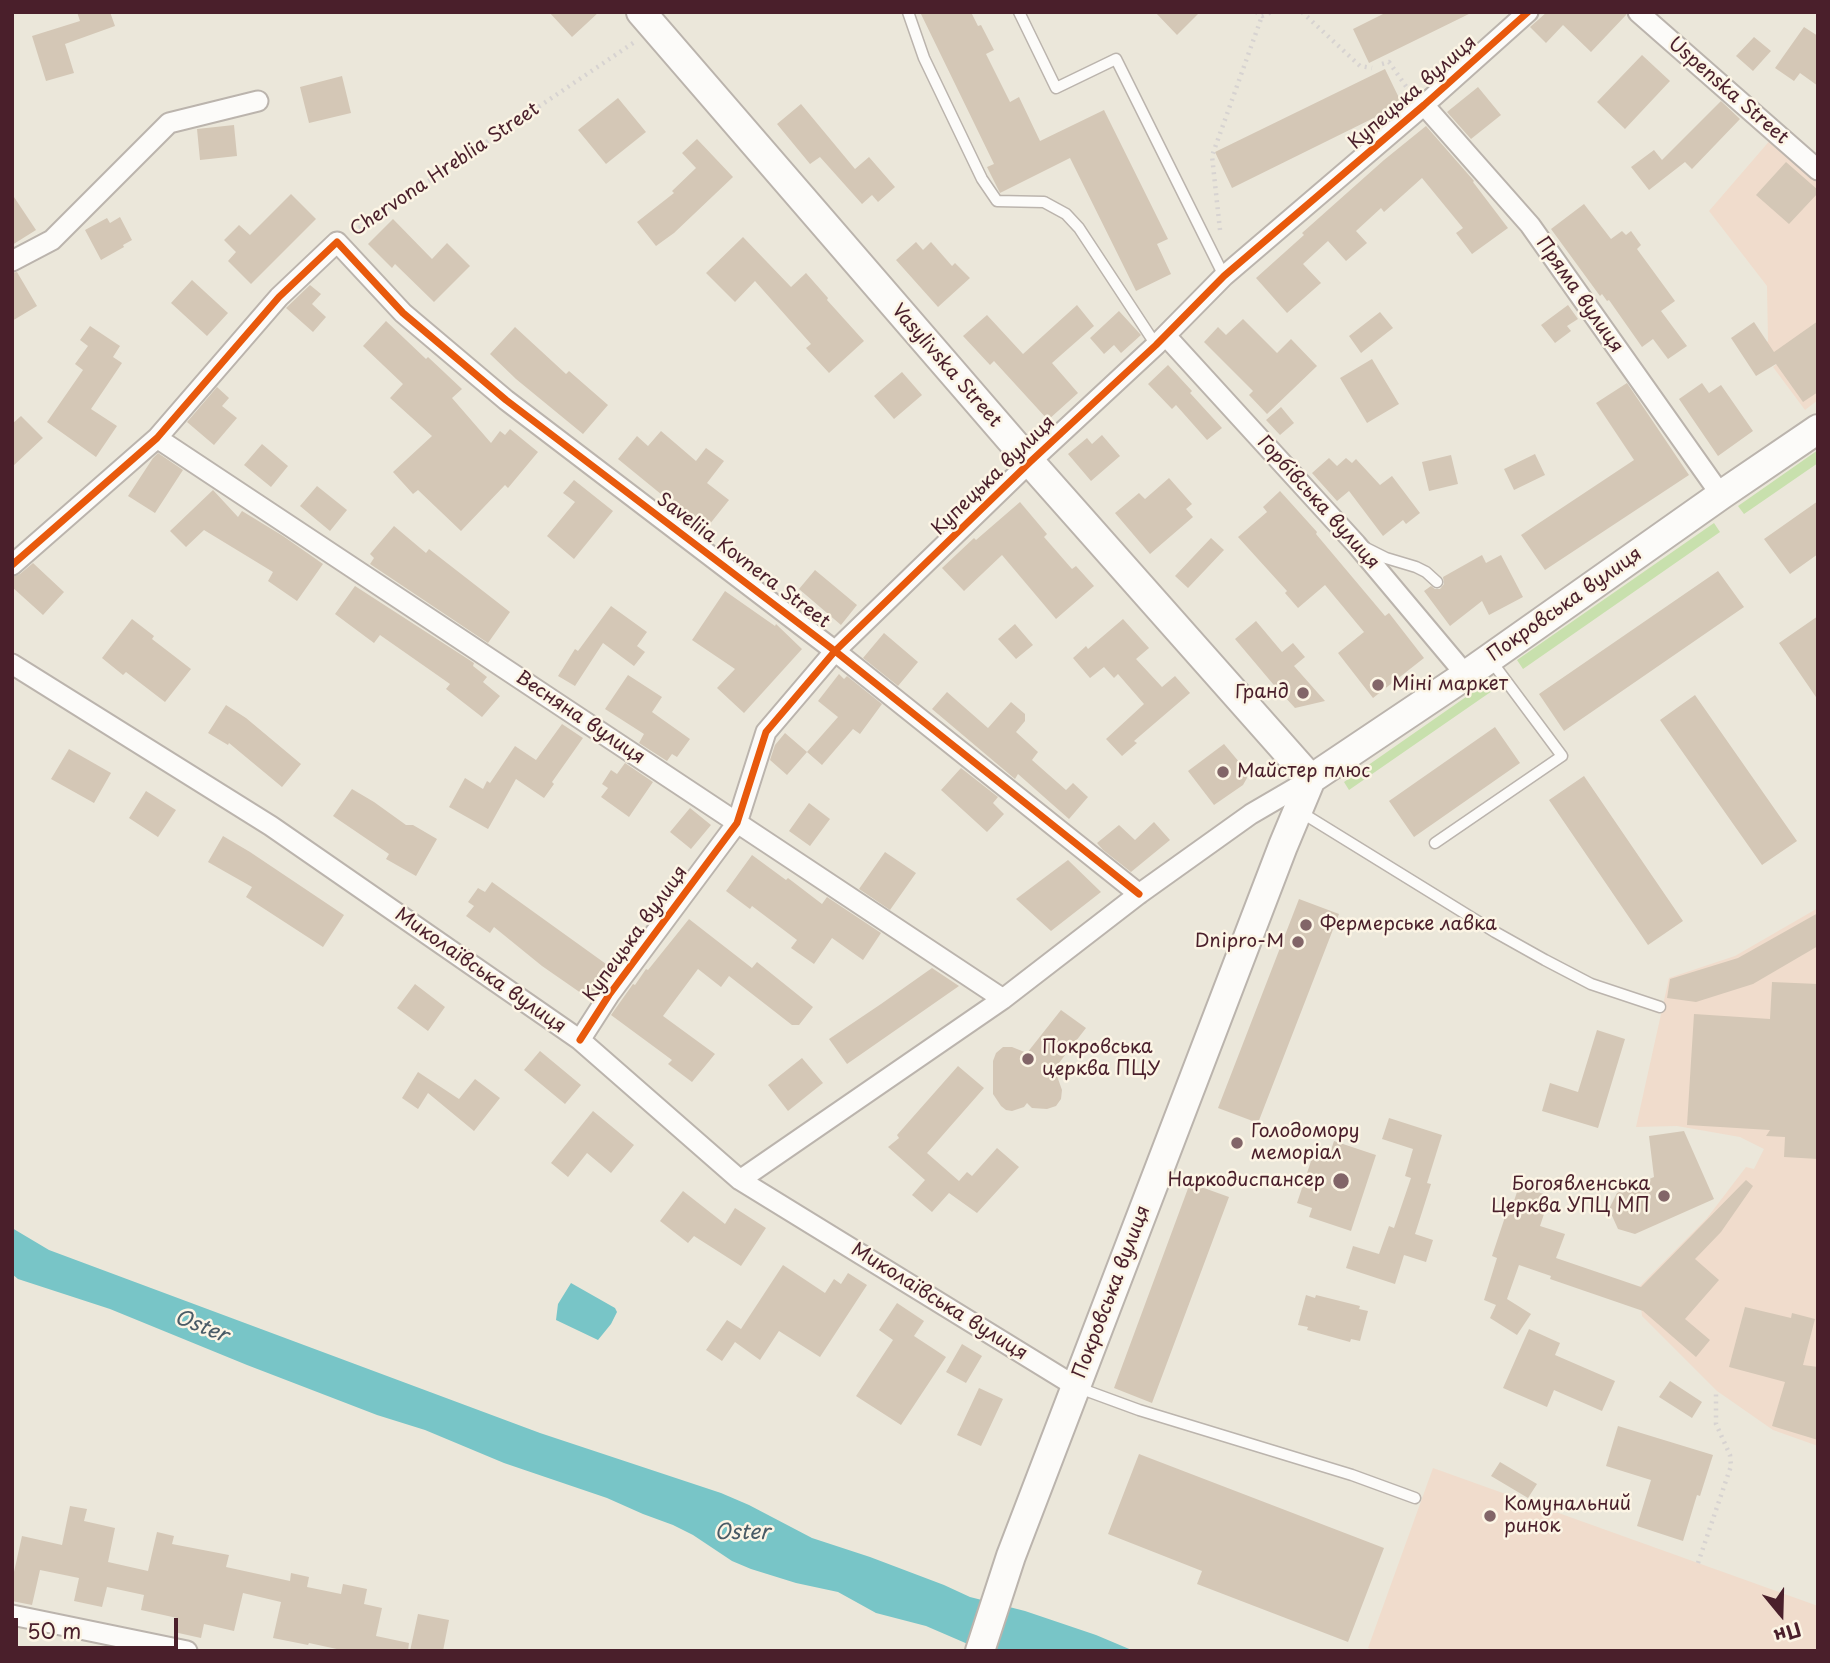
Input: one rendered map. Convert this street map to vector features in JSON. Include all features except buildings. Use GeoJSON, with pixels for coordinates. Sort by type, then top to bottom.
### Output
{"type":"FeatureCollection","features":[{"type":"Feature","properties":{"kind":"main road","name":"Vasylivska Street"},"geometry":{"type":"LineString","coordinates":[[647,21],[1030,463],[1311,779]]}},
{"type":"Feature","properties":{"kind":"main road","name":"Покровська вулиця"},"geometry":{"type":"LineString","coordinates":[[981,1651],[1010,1556],[1311,779],[1466,675],[1818,429]]}},
{"type":"Feature","properties":{"kind":"street","name":"Купецька вулиця"},"geometry":{"type":"LineString","coordinates":[[579,1040],[609,995],[737,823],[766,732],[835,651],[1161,340],[1224,276],[1528,12]]}},
{"type":"Feature","properties":{"kind":"street","name":"Uspenska Street"},"geometry":{"type":"LineString","coordinates":[[1638,12],[1818,170]]}},
{"type":"Feature","properties":{"kind":"street"},"geometry":{"type":"LineString","coordinates":[[12,261],[52,240],[169,122],[258,101]]}},
{"type":"Feature","properties":{"kind":"street","name":"Пряма вулиця"},"geometry":{"type":"LineString","coordinates":[[1424,105],[1530,225],[1721,495]]}},
{"type":"Feature","properties":{"kind":"street","name":"Chervona Hreblia Street"},"geometry":{"type":"LineString","coordinates":[[12,565],[157,438],[279,297],[337,242]]}},
{"type":"Feature","properties":{"kind":"street","name":"Saveliia Kovnera Street"},"geometry":{"type":"LineString","coordinates":[[337,242],[403,313],[506,400],[835,651],[1139,894]]}},
{"type":"Feature","properties":{"kind":"street","name":"Горбівська вулиця"},"geometry":{"type":"LineString","coordinates":[[1161,340],[1356,544],[1466,675]]}},
{"type":"Feature","properties":{"kind":"street","name":"Весняна вулиця"},"geometry":{"type":"LineString","coordinates":[[157,438],[1003,999]]}},
{"type":"Feature","properties":{"kind":"street","name":"Миколаївська вулиця"},"geometry":{"type":"LineString","coordinates":[[12,664],[271,826],[579,1040],[740,1180],[1075,1386]]}},
{"type":"Feature","properties":{"kind":"street","name":"Покровська вулиця"},"geometry":{"type":"LineString","coordinates":[[740,1180],[1003,999],[1139,894],[1251,814],[1311,779]]}},
{"type":"Feature","properties":{"kind":"street"},"geometry":{"type":"LineString","coordinates":[[12,1615],[187,1651]]}},
{"type":"Feature","properties":{"kind":"lane"},"geometry":{"type":"LineString","coordinates":[[908,12],[924,58],[982,178],[998,201],[1044,202],[1066,214],[1161,340]]}},
{"type":"Feature","properties":{"kind":"lane"},"geometry":{"type":"LineString","coordinates":[[1019,12],[1056,88],[1116,59],[1224,276]]}},
{"type":"Feature","properties":{"kind":"lane"},"geometry":{"type":"LineString","coordinates":[[1356,544],[1386,558],[1416,567],[1437,582]]}},
{"type":"Feature","properties":{"kind":"lane"},"geometry":{"type":"LineString","coordinates":[[1435,844],[1562,757],[1489,658]]}},
{"type":"Feature","properties":{"kind":"lane"},"geometry":{"type":"LineString","coordinates":[[1297,810],[1495,932],[1591,985],[1660,1007]]}},
{"type":"Feature","properties":{"kind":"lane"},"geometry":{"type":"LineString","coordinates":[[1075,1386],[1139,1409],[1352,1475],[1415,1498]]}},
{"type":"Feature","properties":{"kind":"path"},"geometry":{"type":"LineString","coordinates":[[1256,12],[1262,16]]}},
{"type":"Feature","properties":{"kind":"path"},"geometry":{"type":"LineString","coordinates":[[1220,236],[1212,156],[1262,16],[1272,12]]}},
{"type":"Feature","properties":{"kind":"path"},"geometry":{"type":"LineString","coordinates":[[1302,12],[1360,66],[1372,68]]}},
{"type":"Feature","properties":{"kind":"path"},"geometry":{"type":"LineString","coordinates":[[1382,64],[1388,62],[1410,92],[1424,105]]}},
{"type":"Feature","properties":{"kind":"path"},"geometry":{"type":"LineString","coordinates":[[1698,1563],[1731,1465],[1730,1455],[1716,1424],[1717,1392]]}},
{"type":"Feature","properties":{"kind":"shaded area"},"geometry":{"type":"Polygon","coordinates":[[[1772,138],[1818,183],[1818,400],[1805,410],[1773,367],[1777,364],[1764,344],[1768,341],[1767,286],[1709,211],[1772,138]]]}},
{"type":"Feature","properties":{"kind":"shaded area"},"geometry":{"type":"Polygon","coordinates":[[[1818,908],[1818,1446],[1773,1430],[1717,1391],[1642,1316],[1639,1287],[1707,1218],[1746,1167],[1754,1169],[1764,1149],[1740,1137],[1677,1126],[1636,1127],[1669,978],[1735,956],[1818,908]]]}},
{"type":"Feature","properties":{"kind":"shaded area","name":"Комунальний ринок"},"geometry":{"type":"Polygon","coordinates":[[[1433,1468],[1818,1606],[1818,1651],[1377,1651],[1368,1648],[1433,1468]]]}},
{"type":"Feature","properties":{"kind":"green space"},"geometry":{"type":"Polygon","coordinates":[[[1818,450],[1818,463],[1744,514],[1738,506],[1818,450]]]}},
{"type":"Feature","properties":{"kind":"green space"},"geometry":{"type":"Polygon","coordinates":[[[1714,523],[1720,532],[1523,669],[1517,660],[1714,523]]]}},
{"type":"Feature","properties":{"kind":"green space"},"geometry":{"type":"Polygon","coordinates":[[[1486,683],[1492,691],[1349,790],[1344,782],[1486,683]]]}},
{"type":"Feature","properties":{"kind":"water","name":"Oster"},"geometry":{"type":"Polygon","coordinates":[[[12,1228],[49,1250],[540,1433],[721,1493],[812,1538],[870,1557],[970,1597],[1025,1611],[1134,1651],[984,1651],[926,1626],[876,1613],[838,1592],[751,1569],[732,1561],[673,1525],[607,1498],[504,1463],[425,1430],[377,1415],[110,1309],[18,1279],[12,1274],[12,1228]]]}},
{"type":"Feature","properties":{"kind":"water"},"geometry":{"type":"Polygon","coordinates":[[[571,1283],[615,1308],[617,1312],[598,1340],[556,1320],[558,1304],[571,1283]]]}},
{"type":"Feature","properties":{"kind":"cycle path"},"geometry":{"type":"LineString","coordinates":[[580,1040],[609,995],[737,823],[766,732],[835,651],[1030,462],[1156,345],[1224,276],[1528,12]]}},
{"type":"Feature","properties":{"kind":"cycle path"},"geometry":{"type":"LineString","coordinates":[[12,565],[157,438],[279,297],[337,242],[403,313],[506,400],[835,651],[1139,894]]}},
{"type":"Feature","properties":{"kind":"place","name":"Міні маркет"},"geometry":{"type":"Point","coordinates":[1378,685]}},
{"type":"Feature","properties":{"kind":"place","name":"Гранд"},"geometry":{"type":"Point","coordinates":[1303,693]}},
{"type":"Feature","properties":{"kind":"place","name":"Майстер плюс"},"geometry":{"type":"Point","coordinates":[1223,772]}},
{"type":"Feature","properties":{"kind":"place","name":"Фермерське лавка"},"geometry":{"type":"Point","coordinates":[1306,925]}},
{"type":"Feature","properties":{"kind":"place","name":"Dnipro-M"},"geometry":{"type":"Point","coordinates":[1298,942]}},
{"type":"Feature","properties":{"kind":"place","name":"Покровська церква ПЦУ"},"geometry":{"type":"Point","coordinates":[1028,1059]}},
{"type":"Feature","properties":{"kind":"place","name":"Голодомору меморіал"},"geometry":{"type":"Point","coordinates":[1237,1143]}},
{"type":"Feature","properties":{"kind":"place","name":"Наркодиспансер"},"geometry":{"type":"Point","coordinates":[1341,1181]}},
{"type":"Feature","properties":{"kind":"place","name":"Богоявленська Церква УПЦ МП"},"geometry":{"type":"Point","coordinates":[1664,1196]}},
{"type":"Feature","properties":{"kind":"place","name":"Комунальний ринок"},"geometry":{"type":"Point","coordinates":[1490,1516]}}]}
